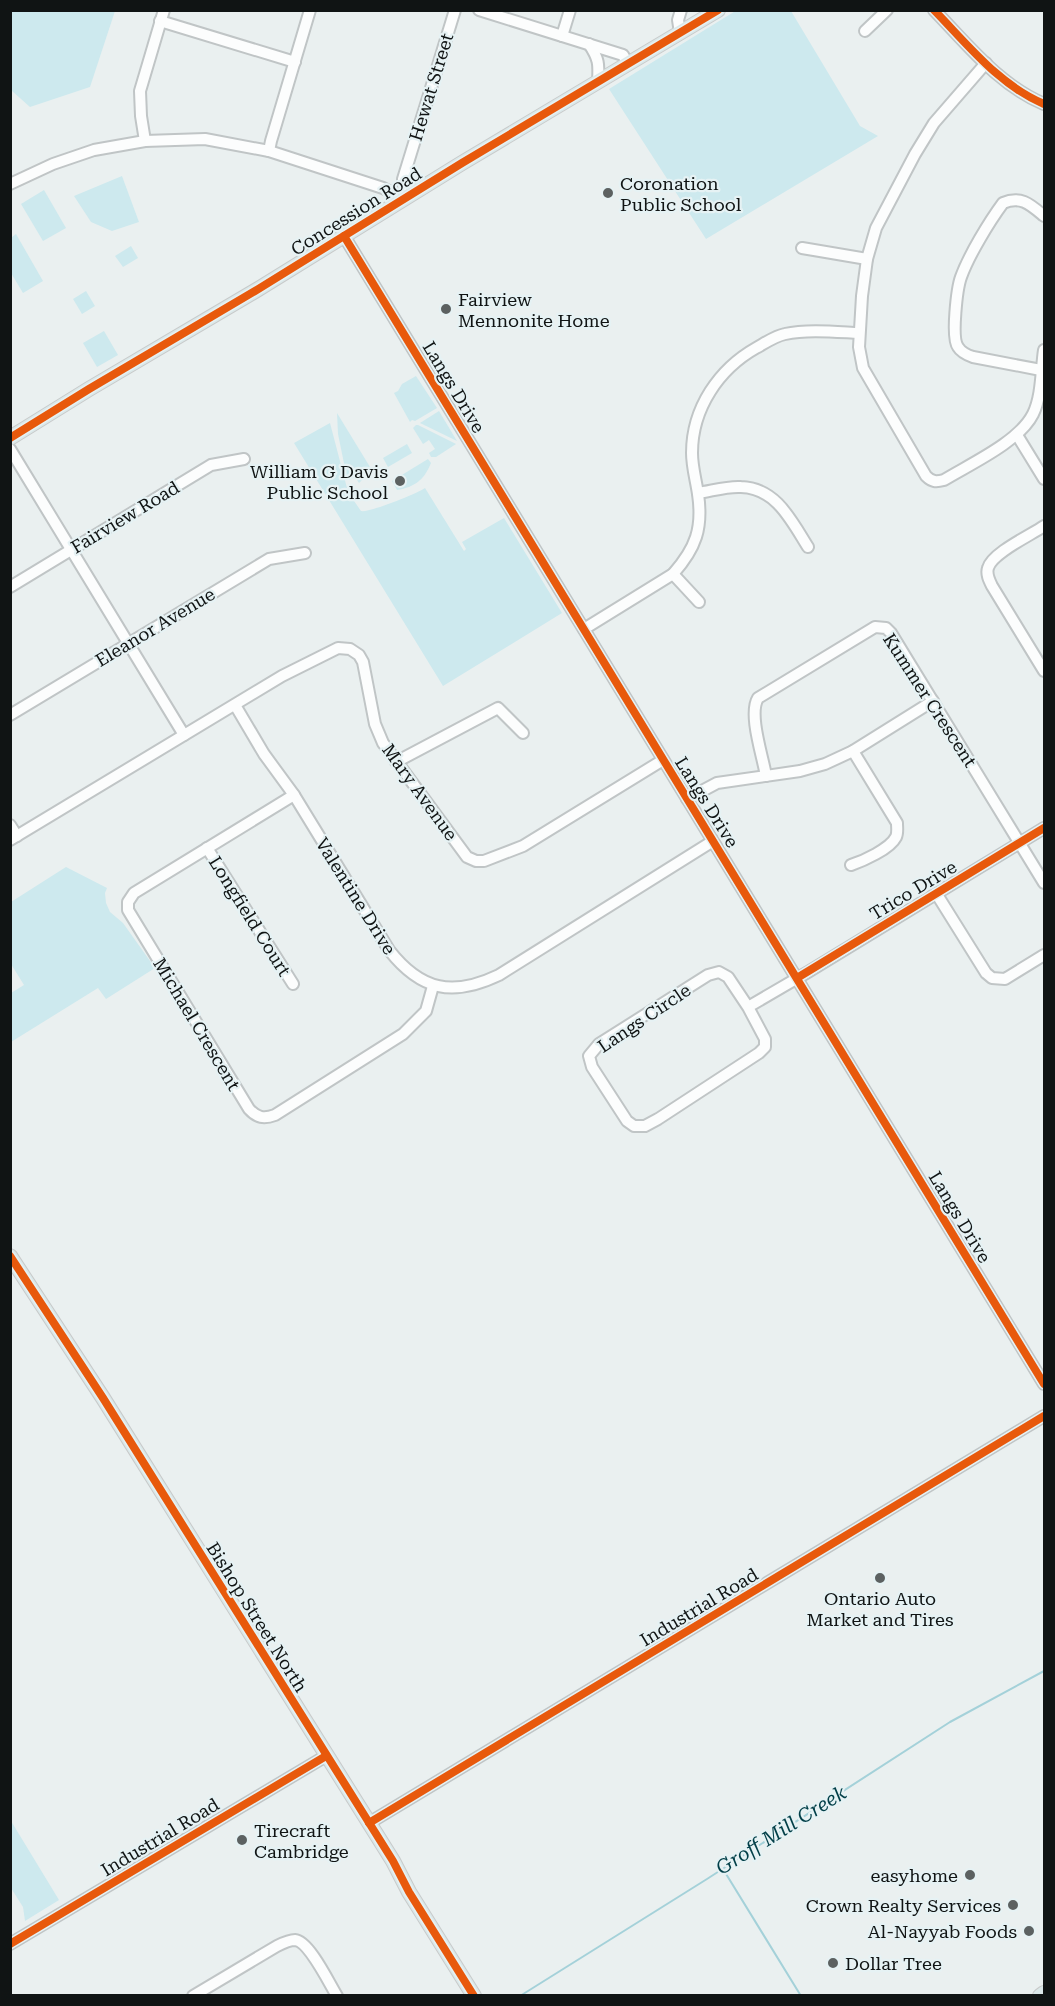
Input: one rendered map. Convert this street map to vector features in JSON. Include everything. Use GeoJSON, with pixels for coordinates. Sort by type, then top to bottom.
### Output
{"type":"FeatureCollection","features":[{"type":"Feature","properties":{"kind":"main road","name":"Concession Road"},"geometry":{"type":"LineString","coordinates":[[10,438],[265,286],[598,81],[718,10]]}},
{"type":"Feature","properties":{"kind":"main road","name":"Bishop Street North"},"geometry":{"type":"LineString","coordinates":[[10,1256],[103,1398],[474,1995]]}},
{"type":"Feature","properties":{"kind":"main road"},"geometry":{"type":"LineString","coordinates":[[1040,1995],[1044,1993]]}},
{"type":"Feature","properties":{"kind":"street"},"geometry":{"type":"LineString","coordinates":[[269,152],[310,10]]}},
{"type":"Feature","properties":{"kind":"street","name":"Hewat Street"},"geometry":{"type":"LineString","coordinates":[[404,200],[403,179],[455,10]]}},
{"type":"Feature","properties":{"kind":"street"},"geometry":{"type":"LineString","coordinates":[[479,10],[623,55],[628,64]]}},
{"type":"Feature","properties":{"kind":"street"},"geometry":{"type":"LineString","coordinates":[[562,36],[570,10]]}},
{"type":"Feature","properties":{"kind":"street"},"geometry":{"type":"LineString","coordinates":[[680,33],[678,20],[681,10]]}},
{"type":"Feature","properties":{"kind":"street"},"geometry":{"type":"LineString","coordinates":[[865,31],[887,10]]}},
{"type":"Feature","properties":{"kind":"street"},"geometry":{"type":"LineString","coordinates":[[934,10],[1017,91],[1044,104]]}},
{"type":"Feature","properties":{"kind":"street"},"geometry":{"type":"LineString","coordinates":[[145,141],[140,91],[162,16],[295,62]]}},
{"type":"Feature","properties":{"kind":"street"},"geometry":{"type":"LineString","coordinates":[[589,44],[599,64],[598,81]]}},
{"type":"Feature","properties":{"kind":"street"},"geometry":{"type":"LineString","coordinates":[[986,63],[934,123],[876,228],[867,259],[859,333],[860,357],[863,368],[926,477],[937,482],[944,480],[1017,435],[1033,413],[1038,400],[1044,350]]}},
{"type":"Feature","properties":{"kind":"street"},"geometry":{"type":"LineString","coordinates":[[10,184],[53,164],[94,150],[145,141],[205,139],[269,152],[383,188],[404,200]]}},
{"type":"Feature","properties":{"kind":"street"},"geometry":{"type":"LineString","coordinates":[[1041,370],[965,354],[957,346],[955,335],[960,278],[1003,203],[1016,199],[1028,202],[1044,216]]}},
{"type":"Feature","properties":{"kind":"street","name":"Langs Drive"},"geometry":{"type":"LineString","coordinates":[[344,236],[1044,1384]]}},
{"type":"Feature","properties":{"kind":"street"},"geometry":{"type":"LineString","coordinates":[[802,248],[867,259]]}},
{"type":"Feature","properties":{"kind":"street"},"geometry":{"type":"LineString","coordinates":[[584,629],[673,574],[689,554],[701,518],[692,453],[698,416],[710,392],[729,366],[742,356],[786,334],[859,333]]}},
{"type":"Feature","properties":{"kind":"street"},"geometry":{"type":"LineString","coordinates":[[1017,435],[1044,479]]}},
{"type":"Feature","properties":{"kind":"street"},"geometry":{"type":"LineString","coordinates":[[10,449],[184,735]]}},
{"type":"Feature","properties":{"kind":"street","name":"Fairview Road"},"geometry":{"type":"LineString","coordinates":[[10,587],[211,465],[244,459]]}},
{"type":"Feature","properties":{"kind":"street"},"geometry":{"type":"LineString","coordinates":[[698,493],[739,486],[758,489],[776,500],[808,547]]}},
{"type":"Feature","properties":{"kind":"street"},"geometry":{"type":"LineString","coordinates":[[1044,526],[996,556],[988,566],[987,573],[992,586],[1044,671]]}},
{"type":"Feature","properties":{"kind":"street","name":"Eleanor Avenue"},"geometry":{"type":"LineString","coordinates":[[10,715],[269,559],[305,553]]}},
{"type":"Feature","properties":{"kind":"street"},"geometry":{"type":"LineString","coordinates":[[673,574],[699,603]]}},
{"type":"Feature","properties":{"kind":"street","name":"Kummer Crescent"},"geometry":{"type":"LineString","coordinates":[[766,776],[754,715],[758,698],[875,627],[882,627],[888,630],[933,701],[1044,883]]}},
{"type":"Feature","properties":{"kind":"street","name":"Mary Avenue"},"geometry":{"type":"LineString","coordinates":[[14,838],[282,676],[338,648],[350,649],[359,655],[363,662],[375,724],[383,743],[467,857],[476,861],[484,861],[523,846],[663,760]]}},
{"type":"Feature","properties":{"kind":"street"},"geometry":{"type":"LineString","coordinates":[[687,799],[717,783],[812,768],[853,751],[933,701]]}},
{"type":"Feature","properties":{"kind":"street","name":"Valentine Drive"},"geometry":{"type":"LineString","coordinates":[[235,705],[264,754],[294,795],[389,950],[407,971],[433,986],[466,988],[499,975],[713,841]]}},
{"type":"Feature","properties":{"kind":"street"},"geometry":{"type":"LineString","coordinates":[[396,762],[498,708],[523,733]]}},
{"type":"Feature","properties":{"kind":"street"},"geometry":{"type":"LineString","coordinates":[[851,865],[865,860],[893,842],[897,835],[897,823],[853,751]]}},
{"type":"Feature","properties":{"kind":"street","name":"Michael Crescent"},"geometry":{"type":"LineString","coordinates":[[294,795],[134,893],[128,902],[128,910],[254,1115],[261,1118],[275,1115],[403,1034],[426,1011],[433,986]]}},
{"type":"Feature","properties":{"kind":"street"},"geometry":{"type":"LineString","coordinates":[[10,825],[14,838]]}},
{"type":"Feature","properties":{"kind":"street","name":"Trico Drive"},"geometry":{"type":"LineString","coordinates":[[797,978],[1044,828]]}},
{"type":"Feature","properties":{"kind":"street","name":"Longfield Court"},"geometry":{"type":"LineString","coordinates":[[207,848],[293,984]]}},
{"type":"Feature","properties":{"kind":"street"},"geometry":{"type":"LineString","coordinates":[[936,893],[986,974],[992,978],[1005,979],[1044,955]]}},
{"type":"Feature","properties":{"kind":"street","name":"Langs Circle"},"geometry":{"type":"LineString","coordinates":[[719,972],[728,977],[748,1007],[765,1039],[765,1047],[645,1126],[634,1126],[627,1121],[592,1067],[590,1056],[599,1044],[708,975],[719,972]]}},
{"type":"Feature","properties":{"kind":"street"},"geometry":{"type":"LineString","coordinates":[[748,1007],[797,978]]}},
{"type":"Feature","properties":{"kind":"street","name":"Industrial Road"},"geometry":{"type":"LineString","coordinates":[[369,1823],[1044,1416]]}},
{"type":"Feature","properties":{"kind":"street","name":"Industrial Road"},"geometry":{"type":"LineString","coordinates":[[10,1944],[326,1756]]}},
{"type":"Feature","properties":{"kind":"street"},"geometry":{"type":"LineString","coordinates":[[193,1995],[277,1946],[287,1941],[297,1940],[304,1944],[312,1954],[337,1995]]}},
{"type":"Feature","properties":{"kind":"shaded area"},"geometry":{"type":"Polygon","coordinates":[[[737,10],[791,11],[860,126],[878,136],[706,239],[609,89],[737,10]]]}},
{"type":"Feature","properties":{"kind":"shaded area"},"geometry":{"type":"Polygon","coordinates":[[[10,11],[115,11],[90,87],[30,107],[11,90],[10,11]]]}},
{"type":"Feature","properties":{"kind":"shaded area"},"geometry":{"type":"Polygon","coordinates":[[[122,176],[139,222],[112,231],[91,222],[74,196],[122,176]]]}},
{"type":"Feature","properties":{"kind":"shaded area"},"geometry":{"type":"Polygon","coordinates":[[[44,190],[66,228],[43,241],[21,204],[44,190]]]}},
{"type":"Feature","properties":{"kind":"shaded area"},"geometry":{"type":"Polygon","coordinates":[[[16,234],[43,281],[23,293],[11,273],[11,238],[16,234]]]}},
{"type":"Feature","properties":{"kind":"shaded area"},"geometry":{"type":"Polygon","coordinates":[[[131,246],[138,258],[123,267],[115,256],[131,246]]]}},
{"type":"Feature","properties":{"kind":"shaded area"},"geometry":{"type":"Polygon","coordinates":[[[86,291],[95,306],[82,314],[73,299],[86,291]]]}},
{"type":"Feature","properties":{"kind":"shaded area"},"geometry":{"type":"Polygon","coordinates":[[[104,331],[118,355],[97,367],[83,343],[104,331]]]}},
{"type":"Feature","properties":{"kind":"shaded area"},"geometry":{"type":"Polygon","coordinates":[[[416,376],[437,408],[410,422],[394,393],[402,384],[416,376]]]}},
{"type":"Feature","properties":{"kind":"shaded area"},"geometry":{"type":"Polygon","coordinates":[[[439,411],[457,441],[420,423],[439,411]]]}},
{"type":"Feature","properties":{"kind":"shaded area"},"geometry":{"type":"Polygon","coordinates":[[[337,413],[370,467],[359,474],[362,480],[359,483],[355,477],[349,480],[347,478],[338,434],[337,413]]]}},
{"type":"Feature","properties":{"kind":"shaded area"},"geometry":{"type":"Polygon","coordinates":[[[330,423],[347,488],[344,494],[352,498],[361,511],[382,506],[425,488],[464,551],[466,549],[462,542],[504,518],[562,613],[443,686],[294,443],[330,423]]]}},
{"type":"Feature","properties":{"kind":"shaded area"},"geometry":{"type":"Polygon","coordinates":[[[416,425],[456,444],[436,457],[431,457],[429,453],[435,449],[429,440],[423,444],[413,428],[416,425]]]}},
{"type":"Feature","properties":{"kind":"shaded area"},"geometry":{"type":"Polygon","coordinates":[[[407,444],[412,453],[388,467],[383,458],[407,444]]]}},
{"type":"Feature","properties":{"kind":"shaded area"},"geometry":{"type":"Polygon","coordinates":[[[428,459],[431,463],[422,478],[414,485],[397,490],[392,481],[428,459]]]}},
{"type":"Feature","properties":{"kind":"shaded area"},"geometry":{"type":"Polygon","coordinates":[[[66,867],[107,888],[106,903],[110,912],[123,923],[155,968],[106,999],[98,988],[11,1042],[11,993],[24,985],[11,964],[11,902],[66,867]]]}},
{"type":"Feature","properties":{"kind":"shaded area"},"geometry":{"type":"Polygon","coordinates":[[[11,1821],[59,1900],[25,1921],[23,1907],[11,1888],[11,1821]]]}},
{"type":"Feature","properties":{"kind":"waterway","name":"Groff Mill Creek"},"geometry":{"type":"LineString","coordinates":[[520,1996],[707,1879],[950,1722],[1044,1671]]}},
{"type":"Feature","properties":{"kind":"waterway"},"geometry":{"type":"LineString","coordinates":[[723,1869],[801,1996]]}},
{"type":"Feature","properties":{"kind":"cycle path"},"geometry":{"type":"LineString","coordinates":[[10,438],[718,10]]}},
{"type":"Feature","properties":{"kind":"cycle path"},"geometry":{"type":"LineString","coordinates":[[934,10],[998,75],[1044,104]]}},
{"type":"Feature","properties":{"kind":"cycle path"},"geometry":{"type":"LineString","coordinates":[[344,236],[1044,1384]]}},
{"type":"Feature","properties":{"kind":"cycle path"},"geometry":{"type":"LineString","coordinates":[[797,978],[1044,828]]}},
{"type":"Feature","properties":{"kind":"cycle path"},"geometry":{"type":"LineString","coordinates":[[10,1256],[103,1398],[393,1861],[409,1892],[474,1996]]}},
{"type":"Feature","properties":{"kind":"cycle path"},"geometry":{"type":"LineString","coordinates":[[369,1823],[1044,1416]]}},
{"type":"Feature","properties":{"kind":"cycle path"},"geometry":{"type":"LineString","coordinates":[[10,1944],[326,1756]]}},
{"type":"Feature","properties":{"kind":"place","name":"Coronation Public School"},"geometry":{"type":"Point","coordinates":[608,193]}},
{"type":"Feature","properties":{"kind":"place","name":"Fairview Mennonite Home"},"geometry":{"type":"Point","coordinates":[446,309]}},
{"type":"Feature","properties":{"kind":"place","name":"William G Davis Public School"},"geometry":{"type":"Point","coordinates":[400,481]}},
{"type":"Feature","properties":{"kind":"place","name":"Ontario Auto Market and Tires"},"geometry":{"type":"Point","coordinates":[880,1578]}},
{"type":"Feature","properties":{"kind":"place","name":"Tirecraft Cambridge"},"geometry":{"type":"Point","coordinates":[242,1840]}},
{"type":"Feature","properties":{"kind":"place","name":"easyhome"},"geometry":{"type":"Point","coordinates":[970,1875]}},
{"type":"Feature","properties":{"kind":"place","name":"Crown Realty Services"},"geometry":{"type":"Point","coordinates":[1013,1905]}},
{"type":"Feature","properties":{"kind":"place","name":"Al-Nayyab Foods"},"geometry":{"type":"Point","coordinates":[1029,1931]}},
{"type":"Feature","properties":{"kind":"place","name":"Dollar Tree"},"geometry":{"type":"Point","coordinates":[833,1963]}}]}
